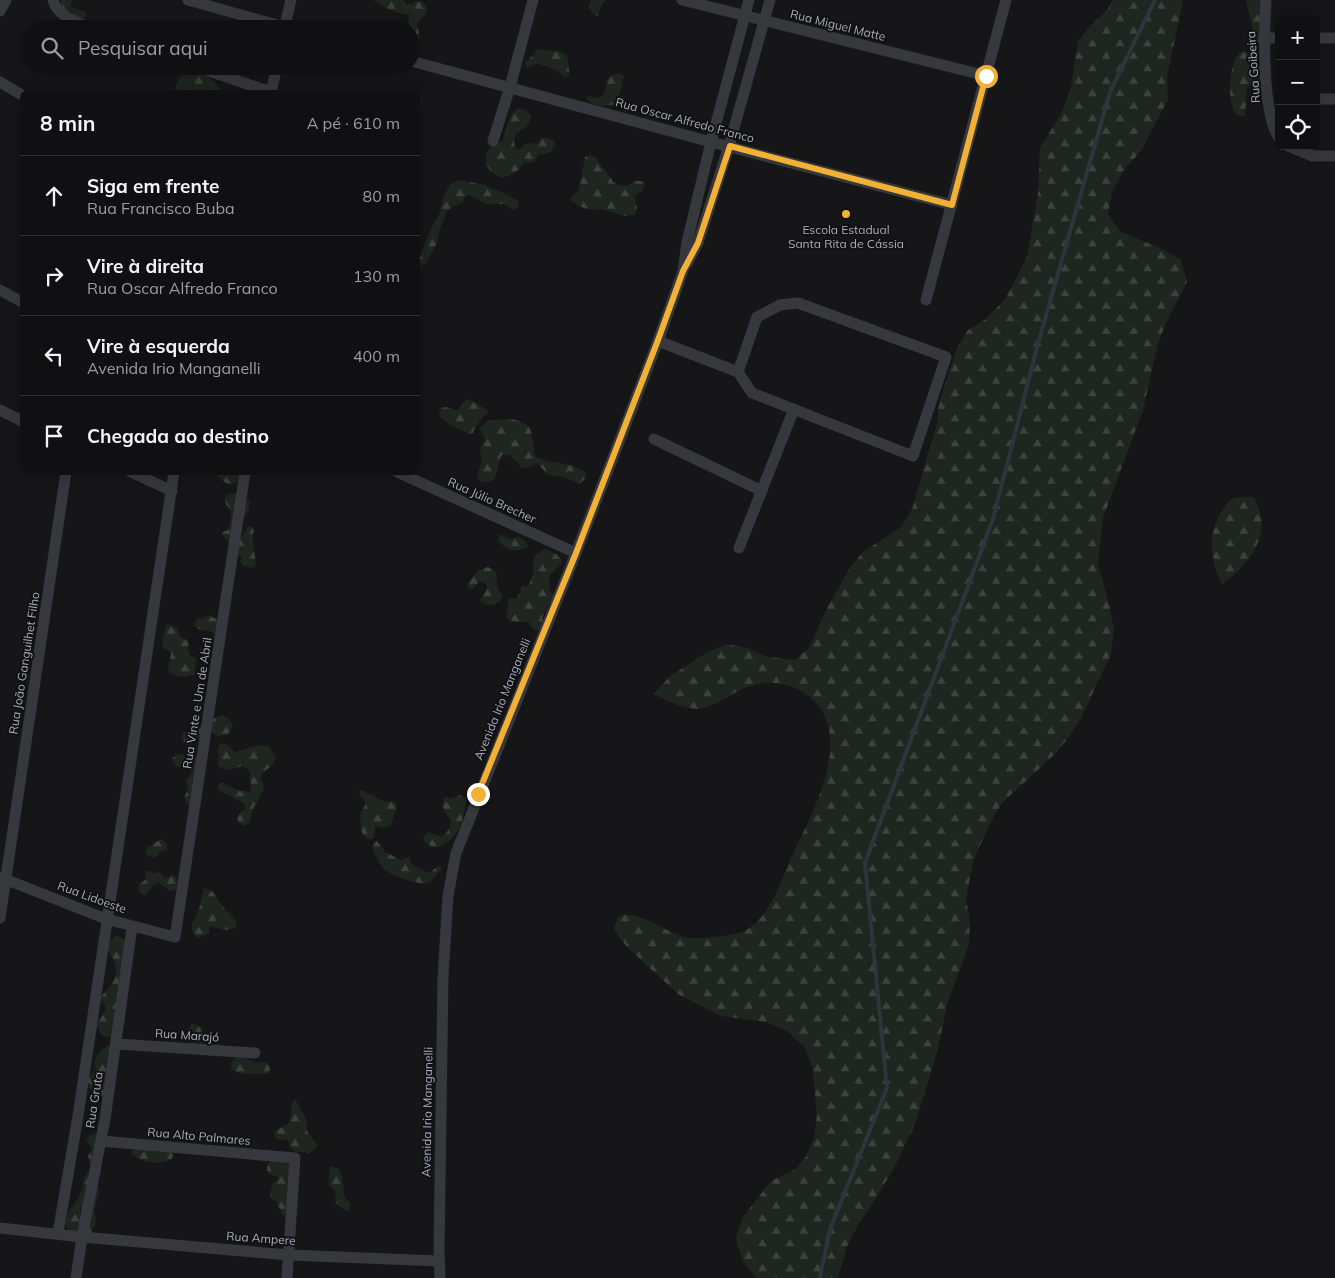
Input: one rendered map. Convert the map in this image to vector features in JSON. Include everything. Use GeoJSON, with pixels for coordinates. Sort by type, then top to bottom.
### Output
{"type":"FeatureCollection","features":[{"type":"Feature","properties":{"kind":"street"},"geometry":{"type":"LineString","coordinates":[[0,11],[6,0]]}},
{"type":"Feature","properties":{"kind":"street"},"geometry":{"type":"LineString","coordinates":[[188,0],[259,20]]}},
{"type":"Feature","properties":{"kind":"street"},"geometry":{"type":"LineString","coordinates":[[288,20],[291,0]]}},
{"type":"Feature","properties":{"kind":"street"},"geometry":{"type":"LineString","coordinates":[[493,141],[510,87],[533,0]]}},
{"type":"Feature","properties":{"kind":"street","name":"Rua Miguel Matte"},"geometry":{"type":"LineString","coordinates":[[682,0],[986,76]]}},
{"type":"Feature","properties":{"kind":"street","name":"Avenida Irio Manganelli"},"geometry":{"type":"LineString","coordinates":[[683,271],[687,242],[711,142],[749,0]]}},
{"type":"Feature","properties":{"kind":"street","name":"Avenida Irio Manganelli"},"geometry":{"type":"LineString","coordinates":[[440,1278],[442,1015],[448,896],[456,853],[576,553],[683,271],[698,243],[730,146],[770,0]]}},
{"type":"Feature","properties":{"kind":"street"},"geometry":{"type":"LineString","coordinates":[[926,300],[1006,0]]}},
{"type":"Feature","properties":{"kind":"street","name":"Rua Goibeira"},"geometry":{"type":"LineString","coordinates":[[1266,0],[1264,38],[1275,123]]}},
{"type":"Feature","properties":{"kind":"street"},"geometry":{"type":"LineString","coordinates":[[53,1],[58,11],[72,20]]}},
{"type":"Feature","properties":{"kind":"street"},"geometry":{"type":"LineString","coordinates":[[1264,38],[1275,38]]}},
{"type":"Feature","properties":{"kind":"street"},"geometry":{"type":"LineString","coordinates":[[1320,38],[1335,38]]}},
{"type":"Feature","properties":{"kind":"street","name":"Rua Oscar Alfredo Franco"},"geometry":{"type":"LineString","coordinates":[[420,63],[952,205]]}},
{"type":"Feature","properties":{"kind":"street"},"geometry":{"type":"LineString","coordinates":[[221,75],[265,90]]}},
{"type":"Feature","properties":{"kind":"street"},"geometry":{"type":"LineString","coordinates":[[271,90],[275,75]]}},
{"type":"Feature","properties":{"kind":"street"},"geometry":{"type":"LineString","coordinates":[[0,82],[20,94]]}},
{"type":"Feature","properties":{"kind":"street"},"geometry":{"type":"LineString","coordinates":[[1320,99],[1335,99]]}},
{"type":"Feature","properties":{"kind":"street"},"geometry":{"type":"LineString","coordinates":[[1298,150],[1312,156],[1335,156]]}},
{"type":"Feature","properties":{"kind":"street"},"geometry":{"type":"LineString","coordinates":[[0,290],[20,301]]}},
{"type":"Feature","properties":{"kind":"street"},"geometry":{"type":"LineString","coordinates":[[658,340],[738,372],[752,393],[913,456],[946,357],[798,303],[780,305],[757,317],[738,372]]}},
{"type":"Feature","properties":{"kind":"street"},"geometry":{"type":"LineString","coordinates":[[739,548],[794,409]]}},
{"type":"Feature","properties":{"kind":"street"},"geometry":{"type":"LineString","coordinates":[[0,410],[20,420]]}},
{"type":"Feature","properties":{"kind":"street"},"geometry":{"type":"LineString","coordinates":[[654,439],[762,490]]}},
{"type":"Feature","properties":{"kind":"street","name":"Rua João Ganguilhet Filho"},"geometry":{"type":"LineString","coordinates":[[0,918],[2,878],[66,475]]}},
{"type":"Feature","properties":{"kind":"street"},"geometry":{"type":"LineString","coordinates":[[137,475],[172,491]]}},
{"type":"Feature","properties":{"kind":"street","name":"Rua Gruta"},"geometry":{"type":"LineString","coordinates":[[58,1234],[78,1116],[174,475]]}},
{"type":"Feature","properties":{"kind":"street","name":"Rua Vinte e Um de Abril"},"geometry":{"type":"LineString","coordinates":[[175,937],[245,475]]}},
{"type":"Feature","properties":{"kind":"street","name":"Rua Júlio Brecher"},"geometry":{"type":"LineString","coordinates":[[404,475],[576,553]]}},
{"type":"Feature","properties":{"kind":"street","name":"Rua Lidoeste"},"geometry":{"type":"LineString","coordinates":[[2,878],[106,919],[175,937]]}},
{"type":"Feature","properties":{"kind":"street","name":"Rua Gruta"},"geometry":{"type":"LineString","coordinates":[[76,1278],[117,1044],[132,926]]}},
{"type":"Feature","properties":{"kind":"street","name":"Rua Marajó"},"geometry":{"type":"LineString","coordinates":[[117,1044],[255,1053]]}},
{"type":"Feature","properties":{"kind":"street","name":"Rua Alto Palmares"},"geometry":{"type":"LineString","coordinates":[[101,1141],[295,1158],[289,1254]]}},
{"type":"Feature","properties":{"kind":"street","name":"Rua Ampere"},"geometry":{"type":"LineString","coordinates":[[0,1228],[82,1237],[289,1254],[439,1261]]}},
{"type":"Feature","properties":{"kind":"street"},"geometry":{"type":"LineString","coordinates":[[287,1278],[289,1254]]}},
{"type":"Feature","properties":{"kind":"green space"},"geometry":{"type":"Polygon","coordinates":[[[61,0],[72,0],[71,6],[87,13],[86,17],[80,19],[63,8],[61,0]]]}},
{"type":"Feature","properties":{"kind":"green space"},"geometry":{"type":"Polygon","coordinates":[[[373,0],[403,0],[407,5],[420,1],[427,6],[427,12],[420,20],[409,20],[408,15],[391,11],[373,0]]]}},
{"type":"Feature","properties":{"kind":"green space"},"geometry":{"type":"Polygon","coordinates":[[[591,0],[606,0],[601,5],[598,16],[588,8],[591,0]]]}},
{"type":"Feature","properties":{"kind":"green space"},"geometry":{"type":"Polygon","coordinates":[[[1112,0],[1183,0],[1167,77],[1168,100],[1140,152],[1125,169],[1112,191],[1108,214],[1121,232],[1162,249],[1181,260],[1187,282],[1158,343],[1143,410],[1103,518],[1098,565],[1114,630],[1111,654],[1081,718],[1069,737],[1055,754],[1002,803],[991,821],[973,861],[966,899],[970,921],[969,944],[947,1005],[938,1049],[915,1124],[894,1168],[847,1246],[838,1278],[756,1278],[742,1260],[736,1238],[743,1217],[771,1181],[794,1170],[805,1158],[814,1138],[817,1116],[813,1070],[805,1048],[787,1031],[766,1022],[721,1016],[678,994],[627,947],[613,929],[618,917],[628,915],[644,919],[682,936],[708,938],[742,932],[760,919],[773,900],[819,795],[827,772],[830,749],[829,727],[820,708],[803,692],[787,685],[762,683],[746,687],[718,702],[699,709],[680,706],[654,694],[669,677],[706,653],[727,644],[748,648],[768,657],[795,660],[809,648],[826,610],[849,569],[863,552],[901,527],[912,509],[937,424],[939,402],[957,348],[968,330],[986,319],[1006,298],[1027,257],[1038,194],[1040,148],[1063,110],[1071,87],[1078,41],[1108,9],[1112,0]]]}},
{"type":"Feature","properties":{"kind":"green space"},"geometry":{"type":"Polygon","coordinates":[[[1246,0],[1269,0],[1260,43],[1256,41],[1246,0]]]}},
{"type":"Feature","properties":{"kind":"green space"},"geometry":{"type":"Polygon","coordinates":[[[536,50],[558,51],[565,54],[569,72],[566,78],[556,70],[538,63],[528,68],[525,63],[536,50]]]}},
{"type":"Feature","properties":{"kind":"green space"},"geometry":{"type":"Polygon","coordinates":[[[1243,51],[1248,54],[1249,64],[1262,67],[1262,90],[1258,91],[1251,85],[1247,87],[1245,116],[1239,116],[1233,109],[1230,81],[1234,62],[1243,51]]]}},
{"type":"Feature","properties":{"kind":"green space"},"geometry":{"type":"Polygon","coordinates":[[[619,73],[624,76],[617,104],[597,105],[587,99],[588,96],[594,98],[602,97],[610,76],[619,73]]]}},
{"type":"Feature","properties":{"kind":"green space"},"geometry":{"type":"Polygon","coordinates":[[[182,75],[200,75],[211,79],[220,90],[175,90],[182,75]]]}},
{"type":"Feature","properties":{"kind":"green space"},"geometry":{"type":"Polygon","coordinates":[[[518,108],[524,109],[531,116],[527,126],[515,137],[515,147],[519,150],[525,144],[538,143],[542,137],[553,140],[556,144],[551,152],[539,155],[534,162],[524,163],[511,175],[500,177],[489,169],[486,156],[491,148],[503,140],[509,119],[518,108]]]}},
{"type":"Feature","properties":{"kind":"green space"},"geometry":{"type":"Polygon","coordinates":[[[590,155],[597,158],[600,165],[616,184],[624,186],[635,181],[645,181],[643,190],[635,196],[637,209],[635,215],[624,216],[606,210],[588,209],[578,206],[570,199],[579,190],[585,157],[590,155]]]}},
{"type":"Feature","properties":{"kind":"green space"},"geometry":{"type":"Polygon","coordinates":[[[458,180],[485,185],[518,200],[519,204],[513,210],[504,204],[486,204],[469,195],[466,196],[462,203],[452,207],[447,212],[436,245],[426,263],[420,266],[420,258],[430,230],[439,215],[444,195],[451,184],[458,180]]]}},
{"type":"Feature","properties":{"kind":"green space"},"geometry":{"type":"Polygon","coordinates":[[[469,399],[487,410],[488,414],[485,414],[473,433],[469,434],[439,416],[441,408],[446,407],[457,411],[465,400],[469,399]]]}},
{"type":"Feature","properties":{"kind":"green space"},"geometry":{"type":"Polygon","coordinates":[[[509,419],[529,427],[536,457],[576,467],[587,474],[584,480],[579,484],[564,477],[548,475],[537,463],[531,467],[521,468],[509,455],[502,455],[492,481],[481,482],[477,476],[482,460],[480,449],[485,440],[480,429],[482,425],[489,421],[509,419]]]}},
{"type":"Feature","properties":{"kind":"green space"},"geometry":{"type":"Polygon","coordinates":[[[218,475],[242,475],[234,484],[227,483],[218,475]]]}},
{"type":"Feature","properties":{"kind":"green space"},"geometry":{"type":"Polygon","coordinates":[[[230,492],[232,494],[237,493],[249,501],[249,509],[243,520],[239,538],[243,536],[248,526],[252,527],[254,530],[255,566],[251,568],[243,566],[240,561],[242,558],[240,555],[236,555],[231,543],[222,535],[223,532],[228,530],[231,517],[230,509],[226,505],[225,500],[230,492]]]}},
{"type":"Feature","properties":{"kind":"green space"},"geometry":{"type":"Polygon","coordinates":[[[1237,497],[1253,497],[1262,521],[1261,534],[1250,557],[1233,576],[1222,584],[1213,556],[1212,537],[1214,527],[1228,502],[1237,497]]]}},
{"type":"Feature","properties":{"kind":"green space"},"geometry":{"type":"Polygon","coordinates":[[[500,534],[510,539],[520,537],[526,542],[528,547],[519,550],[508,549],[498,540],[500,534]]]}},
{"type":"Feature","properties":{"kind":"green space"},"geometry":{"type":"Polygon","coordinates":[[[545,549],[556,554],[562,560],[561,564],[549,576],[550,592],[557,596],[547,607],[542,619],[545,622],[540,631],[532,628],[529,622],[514,622],[506,618],[509,604],[507,600],[511,598],[516,599],[521,591],[521,587],[529,585],[534,571],[534,558],[545,549]]]}},
{"type":"Feature","properties":{"kind":"green space"},"geometry":{"type":"Polygon","coordinates":[[[488,567],[496,572],[498,590],[503,597],[499,602],[492,605],[483,603],[480,600],[487,589],[486,584],[480,581],[472,590],[467,584],[478,571],[488,567]]]}},
{"type":"Feature","properties":{"kind":"green space"},"geometry":{"type":"Polygon","coordinates":[[[208,615],[222,619],[217,635],[199,629],[194,625],[197,619],[205,618],[208,615]]]}},
{"type":"Feature","properties":{"kind":"green space"},"geometry":{"type":"Polygon","coordinates":[[[167,624],[178,628],[180,637],[189,641],[188,650],[190,655],[196,659],[195,674],[181,677],[174,675],[168,670],[171,653],[163,647],[162,640],[167,624]]]}},
{"type":"Feature","properties":{"kind":"green space"},"geometry":{"type":"Polygon","coordinates":[[[222,715],[229,720],[233,727],[228,734],[217,736],[209,728],[192,744],[187,745],[183,741],[181,736],[184,732],[196,731],[202,724],[222,715]]]}},
{"type":"Feature","properties":{"kind":"green space"},"geometry":{"type":"Polygon","coordinates":[[[221,743],[226,744],[235,752],[260,745],[269,747],[276,758],[273,765],[262,773],[261,779],[264,790],[253,809],[249,823],[245,826],[239,823],[237,818],[245,809],[245,804],[220,791],[217,787],[218,784],[223,783],[240,791],[251,792],[250,771],[242,766],[228,770],[219,767],[217,764],[219,755],[217,749],[221,743]]]}},
{"type":"Feature","properties":{"kind":"green space"},"geometry":{"type":"Polygon","coordinates":[[[182,754],[202,761],[190,804],[187,804],[184,797],[188,789],[186,780],[192,773],[188,767],[177,767],[172,759],[176,755],[182,754]]]}},
{"type":"Feature","properties":{"kind":"green space"},"geometry":{"type":"Polygon","coordinates":[[[359,790],[381,800],[395,801],[397,807],[390,826],[383,828],[375,826],[372,839],[368,839],[362,834],[360,815],[365,801],[360,796],[359,790]]]}},
{"type":"Feature","properties":{"kind":"green space"},"geometry":{"type":"Polygon","coordinates":[[[460,795],[466,798],[466,803],[462,820],[455,835],[442,846],[437,847],[427,844],[423,839],[428,832],[441,837],[449,828],[451,820],[446,815],[443,806],[445,796],[450,799],[460,795]]]}},
{"type":"Feature","properties":{"kind":"green space"},"geometry":{"type":"Polygon","coordinates":[[[161,839],[167,844],[167,850],[159,853],[155,858],[148,856],[145,851],[148,847],[161,839]]]}},
{"type":"Feature","properties":{"kind":"green space"},"geometry":{"type":"Polygon","coordinates":[[[377,841],[385,852],[401,860],[410,857],[410,863],[426,872],[431,872],[440,866],[442,869],[428,883],[424,884],[398,877],[384,869],[381,865],[372,848],[374,842],[377,841]]]}},
{"type":"Feature","properties":{"kind":"green space"},"geometry":{"type":"Polygon","coordinates":[[[145,871],[155,874],[159,871],[165,878],[174,875],[178,883],[175,890],[169,891],[163,885],[157,884],[145,896],[138,891],[139,885],[146,879],[145,871]]]}},
{"type":"Feature","properties":{"kind":"green space"},"geometry":{"type":"Polygon","coordinates":[[[204,888],[213,892],[222,906],[236,920],[236,928],[223,930],[211,926],[209,928],[210,933],[199,938],[195,935],[192,925],[199,909],[204,888]]]}},
{"type":"Feature","properties":{"kind":"green space"},"geometry":{"type":"Polygon","coordinates":[[[117,935],[125,940],[123,1012],[125,1022],[114,1036],[106,1037],[101,1034],[97,1025],[105,1012],[104,1003],[101,999],[115,977],[115,963],[107,950],[110,941],[117,935]]]}},
{"type":"Feature","properties":{"kind":"green space"},"geometry":{"type":"Polygon","coordinates":[[[192,1024],[202,1029],[201,1033],[204,1039],[200,1048],[192,1044],[187,1035],[187,1030],[192,1024]]]}},
{"type":"Feature","properties":{"kind":"green space"},"geometry":{"type":"Polygon","coordinates":[[[109,1045],[113,1047],[106,1094],[101,1096],[94,1095],[89,1087],[88,1079],[96,1069],[95,1061],[97,1055],[109,1045]]]}},
{"type":"Feature","properties":{"kind":"green space"},"geometry":{"type":"Polygon","coordinates":[[[237,1057],[256,1063],[266,1062],[270,1068],[269,1074],[234,1071],[231,1065],[237,1057]]]}},
{"type":"Feature","properties":{"kind":"green space"},"geometry":{"type":"Polygon","coordinates":[[[295,1099],[306,1118],[307,1131],[318,1146],[309,1153],[293,1150],[287,1139],[280,1140],[276,1138],[274,1133],[290,1120],[292,1105],[295,1099]]]}},
{"type":"Feature","properties":{"kind":"green space"},"geometry":{"type":"Polygon","coordinates":[[[98,1133],[101,1173],[98,1181],[99,1193],[94,1210],[96,1221],[91,1233],[87,1234],[80,1205],[82,1235],[70,1232],[65,1223],[68,1214],[82,1191],[84,1177],[91,1168],[88,1156],[92,1149],[86,1139],[92,1134],[98,1133]]]}},
{"type":"Feature","properties":{"kind":"green space"},"geometry":{"type":"Polygon","coordinates":[[[136,1146],[170,1150],[173,1155],[172,1159],[162,1162],[145,1161],[131,1153],[136,1146]]]}},
{"type":"Feature","properties":{"kind":"green space"},"geometry":{"type":"Polygon","coordinates":[[[272,1159],[286,1161],[290,1164],[290,1213],[283,1216],[270,1194],[272,1185],[278,1179],[278,1177],[268,1173],[268,1165],[272,1159]]]}},
{"type":"Feature","properties":{"kind":"green space"},"geometry":{"type":"Polygon","coordinates":[[[331,1166],[339,1169],[342,1178],[343,1194],[351,1205],[348,1211],[335,1202],[336,1191],[330,1186],[329,1181],[331,1166]]]}},
{"type":"Feature","properties":{"kind":"waterway"},"geometry":{"type":"LineString","coordinates":[[820,1278],[830,1229],[887,1088],[865,863],[993,519],[1039,340],[1110,92],[1155,0]]}},
{"type":"Feature","properties":{"kind":"place","name":"Escola Estadual Santa Rita de Cássia"},"geometry":{"type":"Point","coordinates":[846,214]}},
{"type":"Feature","properties":{"kind":"route"},"geometry":{"type":"LineString","coordinates":[[478,794],[576,553],[683,271],[698,243],[730,146],[952,205],[986,76]]}}]}
